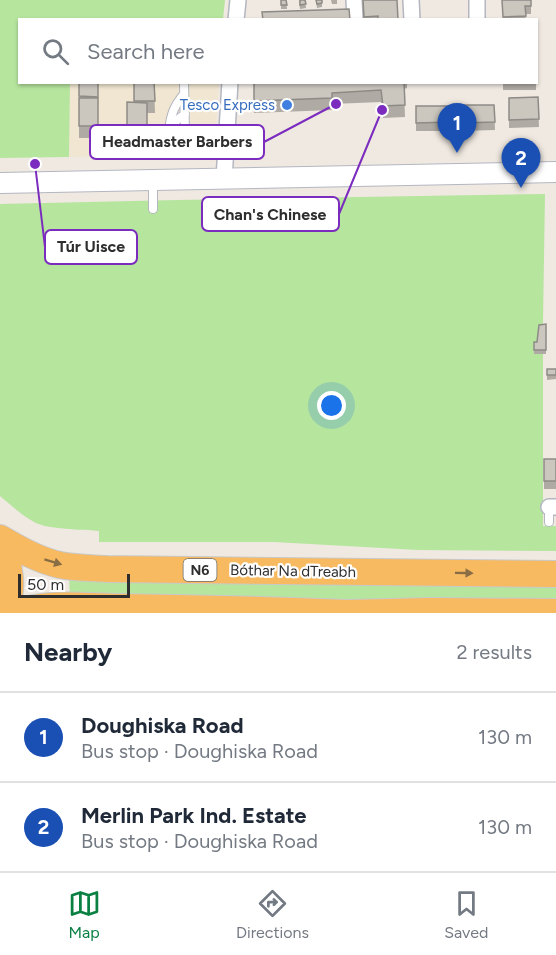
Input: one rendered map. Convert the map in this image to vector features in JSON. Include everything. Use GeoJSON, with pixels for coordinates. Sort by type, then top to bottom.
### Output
{"type":"FeatureCollection","features":[{"type":"Feature","properties":{"kind":"highway","name":"Bóthar Na dTreabh"},"geometry":{"type":"LineString","coordinates":[[0,540],[44,560],[85,568],[556,574]]}},
{"type":"Feature","properties":{"kind":"highway","name":"N6"},"geometry":{"type":"LineString","coordinates":[[0,540],[10,575],[10,591],[4,613]]}},
{"type":"Feature","properties":{"kind":"highway"},"geometry":{"type":"LineString","coordinates":[[16,613],[40,607],[69,606],[347,613],[556,612]]}},
{"type":"Feature","properties":{"kind":"street"},"geometry":{"type":"LineString","coordinates":[[236,18],[238,0]]}},
{"type":"Feature","properties":{"kind":"street"},"geometry":{"type":"LineString","coordinates":[[354,0],[355,18]]}},
{"type":"Feature","properties":{"kind":"street"},"geometry":{"type":"LineString","coordinates":[[411,0],[412,18]]}},
{"type":"Feature","properties":{"kind":"street"},"geometry":{"type":"LineString","coordinates":[[477,0],[477,18]]}},
{"type":"Feature","properties":{"kind":"street"},"geometry":{"type":"LineString","coordinates":[[224,179],[230,84]]}},
{"type":"Feature","properties":{"kind":"street"},"geometry":{"type":"LineString","coordinates":[[0,183],[556,172]]}},
{"type":"Feature","properties":{"kind":"lane"},"geometry":{"type":"LineString","coordinates":[[184,84],[185,134],[182,142],[176,145],[171,142],[168,132],[171,114],[184,94]]}},
{"type":"Feature","properties":{"kind":"lane"},"geometry":{"type":"LineString","coordinates":[[168,132],[184,114]]}},
{"type":"Feature","properties":{"kind":"lane"},"geometry":{"type":"LineString","coordinates":[[153,181],[153,209]]}},
{"type":"Feature","properties":{"kind":"shaded area"},"geometry":{"type":"Polygon","coordinates":[[[70,84],[219,84],[215,141],[201,154],[69,157],[70,84]]]}},
{"type":"Feature","properties":{"kind":"green space"},"geometry":{"type":"Polygon","coordinates":[[[0,0],[225,0],[223,18],[18,18],[18,84],[70,84],[69,157],[0,158],[0,0]]]}},
{"type":"Feature","properties":{"kind":"green space"},"geometry":{"type":"Polygon","coordinates":[[[545,194],[543,526],[556,526],[556,551],[418,550],[274,542],[99,542],[99,531],[40,525],[0,496],[0,204],[545,194]]]}},
{"type":"Feature","properties":{"kind":"green space"},"geometry":{"type":"Polygon","coordinates":[[[69,577],[556,585],[556,602],[169,597],[70,598],[69,577]]]}},
{"type":"Feature","properties":{"kind":"building"},"geometry":{"type":"Polygon","coordinates":[[[281,0],[286,0],[287,5],[281,5],[281,0]]]}},
{"type":"Feature","properties":{"kind":"building"},"geometry":{"type":"Polygon","coordinates":[[[300,0],[305,0],[306,4],[300,5],[300,0]]]}},
{"type":"Feature","properties":{"kind":"building"},"geometry":{"type":"Polygon","coordinates":[[[363,0],[397,0],[398,18],[364,17],[363,0]]]}},
{"type":"Feature","properties":{"kind":"building"},"geometry":{"type":"Polygon","coordinates":[[[502,0],[531,0],[531,6],[525,6],[526,16],[503,17],[502,0]]]}},
{"type":"Feature","properties":{"kind":"building"},"geometry":{"type":"Polygon","coordinates":[[[349,9],[350,18],[263,18],[262,12],[349,9]]]}},
{"type":"Feature","properties":{"kind":"building"},"geometry":{"type":"Polygon","coordinates":[[[79,84],[98,84],[98,97],[79,96],[79,84]]]}},
{"type":"Feature","properties":{"kind":"building"},"geometry":{"type":"Polygon","coordinates":[[[134,84],[154,84],[155,101],[134,101],[134,84]]]}},
{"type":"Feature","properties":{"kind":"building"},"geometry":{"type":"Polygon","coordinates":[[[254,84],[404,84],[405,105],[383,106],[381,90],[332,93],[332,98],[254,101],[254,84]]]}},
{"type":"Feature","properties":{"kind":"building"},"geometry":{"type":"Polygon","coordinates":[[[538,97],[539,119],[509,120],[509,98],[538,97]]]}},
{"type":"Feature","properties":{"kind":"building"},"geometry":{"type":"Polygon","coordinates":[[[79,98],[98,98],[98,126],[79,126],[79,98]]]}},
{"type":"Feature","properties":{"kind":"building"},"geometry":{"type":"Polygon","coordinates":[[[127,102],[147,103],[147,131],[127,131],[127,102]]]}},
{"type":"Feature","properties":{"kind":"building"},"geometry":{"type":"Polygon","coordinates":[[[459,105],[494,105],[495,122],[460,123],[459,105]]]}},
{"type":"Feature","properties":{"kind":"building"},"geometry":{"type":"Polygon","coordinates":[[[416,106],[451,106],[451,122],[416,123],[416,106]]]}},
{"type":"Feature","properties":{"kind":"building"},"geometry":{"type":"Polygon","coordinates":[[[546,324],[546,350],[534,350],[539,325],[546,324]]]}},
{"type":"Feature","properties":{"kind":"building"},"geometry":{"type":"Polygon","coordinates":[[[547,369],[556,369],[556,375],[547,375],[547,369]]]}},
{"type":"Feature","properties":{"kind":"building"},"geometry":{"type":"Polygon","coordinates":[[[544,459],[556,459],[556,481],[544,481],[544,459]]]}},
{"type":"Feature","properties":{"kind":"place","name":"Headmaster Barbers"},"geometry":{"type":"Point","coordinates":[336,104]}},
{"type":"Feature","properties":{"kind":"place","name":"Tesco Express"},"geometry":{"type":"Point","coordinates":[287,105]}},
{"type":"Feature","properties":{"kind":"place","name":"Chan's Chinese"},"geometry":{"type":"Point","coordinates":[382,110]}},
{"type":"Feature","properties":{"kind":"place","name":"Doughiska Road"},"geometry":{"type":"Point","coordinates":[457,153]}},
{"type":"Feature","properties":{"kind":"place","name":"Túr Uisce"},"geometry":{"type":"Point","coordinates":[35,164]}},
{"type":"Feature","properties":{"kind":"place","name":"Merlin Park Ind. Estate"},"geometry":{"type":"Point","coordinates":[521,188]}}]}
